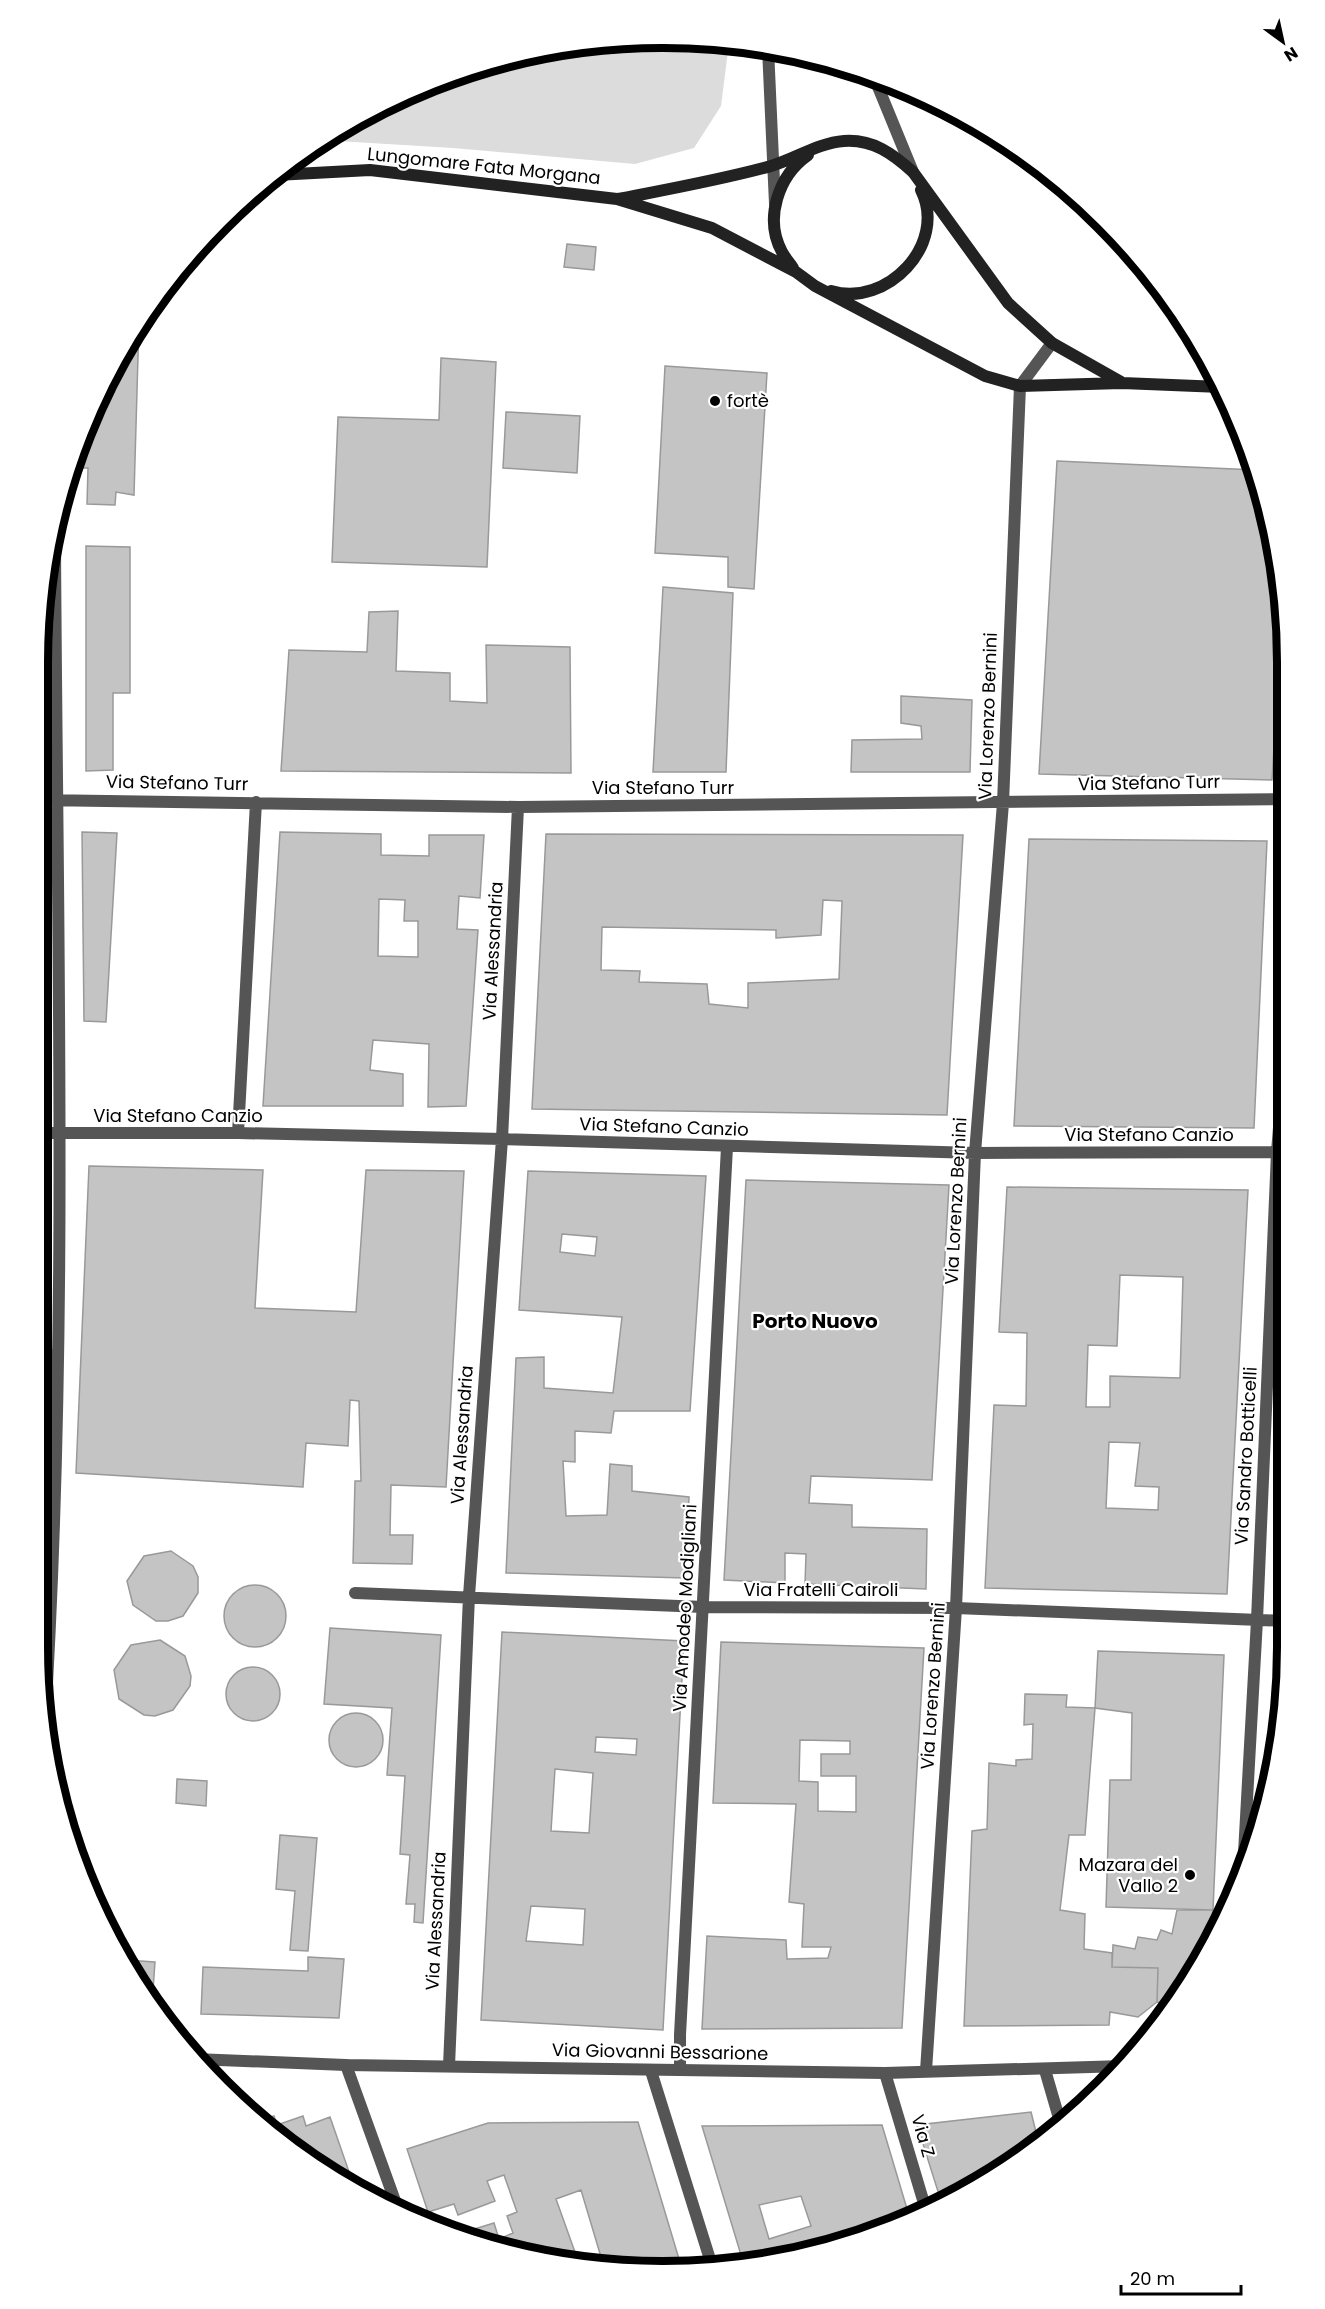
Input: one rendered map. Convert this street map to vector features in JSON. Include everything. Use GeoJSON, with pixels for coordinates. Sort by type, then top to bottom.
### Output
{"type":"FeatureCollection","features":[{"type":"Feature","properties":{"kind":"main road"},"geometry":{"type":"LineString","coordinates":[[617,199],[717,180],[774,165],[844,141],[870,144],[894,154],[913,172],[1008,303],[1052,344],[1122,383]]}},
{"type":"Feature","properties":{"kind":"main road"},"geometry":{"type":"LineString","coordinates":[[796,272],[781,252],[774,228],[775,204],[783,180],[799,161],[819,148]]}},
{"type":"Feature","properties":{"kind":"main road","name":"Lungomare Fata Morgana"},"geometry":{"type":"LineString","coordinates":[[288,175],[370,170],[617,199]]}},
{"type":"Feature","properties":{"kind":"main road"},"geometry":{"type":"LineString","coordinates":[[815,286],[839,294],[864,293],[887,285],[908,269],[921,246],[927,221],[924,196],[913,172]]}},
{"type":"Feature","properties":{"kind":"main road"},"geometry":{"type":"LineString","coordinates":[[617,199],[712,228],[796,272],[815,286],[985,376],[1020,386],[1122,383],[1212,387]]}},
{"type":"Feature","properties":{"kind":"street"},"geometry":{"type":"LineString","coordinates":[[768,58],[775,204]]}},
{"type":"Feature","properties":{"kind":"street"},"geometry":{"type":"LineString","coordinates":[[878,88],[913,172]]}},
{"type":"Feature","properties":{"kind":"street"},"geometry":{"type":"LineString","coordinates":[[1020,386],[1052,344]]}},
{"type":"Feature","properties":{"kind":"street","name":"Via Lorenzo Bernini"},"geometry":{"type":"LineString","coordinates":[[926,2071],[956,1608],[975,1153],[1003,803],[1020,386]]}},
{"type":"Feature","properties":{"kind":"street"},"geometry":{"type":"LineString","coordinates":[[48,1591],[57,1355],[61,1133],[55,570]]}},
{"type":"Feature","properties":{"kind":"street","name":"Via Stefano Turr"},"geometry":{"type":"LineString","coordinates":[[48,800],[518,807],[1277,799]]}},
{"type":"Feature","properties":{"kind":"street"},"geometry":{"type":"LineString","coordinates":[[238,1133],[256,802]]}},
{"type":"Feature","properties":{"kind":"street","name":"Via Alessandria"},"geometry":{"type":"LineString","coordinates":[[449,2066],[469,1596],[502,1139],[518,807]]}},
{"type":"Feature","properties":{"kind":"street","name":"Via Stefano Canzio"},"geometry":{"type":"LineString","coordinates":[[48,1133],[238,1133],[975,1153],[1277,1152]]}},
{"type":"Feature","properties":{"kind":"street","name":"Via Amodeo Modigliani"},"geometry":{"type":"LineString","coordinates":[[680,2070],[681,2011],[727,1147]]}},
{"type":"Feature","properties":{"kind":"street","name":"Via Sandro Botticelli"},"geometry":{"type":"LineString","coordinates":[[1244,1845],[1277,1246]]}},
{"type":"Feature","properties":{"kind":"street"},"geometry":{"type":"LineString","coordinates":[[48,1355],[57,1355]]}},
{"type":"Feature","properties":{"kind":"street","name":"Via Fratelli Cairoli"},"geometry":{"type":"LineString","coordinates":[[355,1593],[469,1596],[704,1608],[956,1608],[1277,1621]]}},
{"type":"Feature","properties":{"kind":"street","name":"Via Giovanni Bessarione"},"geometry":{"type":"LineString","coordinates":[[207,2059],[346,2065],[885,2073],[1111,2067]]}},
{"type":"Feature","properties":{"kind":"street"},"geometry":{"type":"LineString","coordinates":[[346,2065],[395,2200]]}},
{"type":"Feature","properties":{"kind":"street"},"geometry":{"type":"LineString","coordinates":[[1045,2070],[1059,2117]]}},
{"type":"Feature","properties":{"kind":"street"},"geometry":{"type":"LineString","coordinates":[[651,2071],[710,2259]]}},
{"type":"Feature","properties":{"kind":"street","name":"Via Z"},"geometry":{"type":"LineString","coordinates":[[885,2073],[924,2203]]}},
{"type":"Feature","properties":{"kind":"shaded area"},"geometry":{"type":"Polygon","coordinates":[[[662,48],[728,51],[721,106],[694,148],[635,164],[453,148],[338,141],[391,111],[427,95],[503,69],[582,53],[622,49],[662,48]]]}},
{"type":"Feature","properties":{"kind":"building"},"geometry":{"type":"Polygon","coordinates":[[[567,244],[596,247],[594,270],[564,267],[567,244]]]}},
{"type":"Feature","properties":{"kind":"building"},"geometry":{"type":"Polygon","coordinates":[[[138,342],[134,495],[116,492],[115,505],[87,504],[88,468],[80,468],[95,427],[111,391],[138,342]]]}},
{"type":"Feature","properties":{"kind":"building"},"geometry":{"type":"Polygon","coordinates":[[[441,358],[496,362],[487,567],[332,562],[338,417],[439,420],[441,358]]]}},
{"type":"Feature","properties":{"kind":"building"},"geometry":{"type":"Polygon","coordinates":[[[665,366],[767,373],[754,589],[728,587],[728,557],[655,553],[665,366]]]}},
{"type":"Feature","properties":{"kind":"building"},"geometry":{"type":"Polygon","coordinates":[[[506,412],[580,416],[577,473],[503,468],[506,412]]]}},
{"type":"Feature","properties":{"kind":"building"},"geometry":{"type":"Polygon","coordinates":[[[1057,461],[1245,470],[1265,543],[1276,622],[1277,700],[1272,780],[1039,774],[1057,461]]]}},
{"type":"Feature","properties":{"kind":"building"},"geometry":{"type":"Polygon","coordinates":[[[86,546],[130,547],[130,693],[113,693],[113,770],[86,771],[86,546]]]}},
{"type":"Feature","properties":{"kind":"building"},"geometry":{"type":"Polygon","coordinates":[[[663,587],[733,593],[726,772],[653,772],[663,587]]]}},
{"type":"Feature","properties":{"kind":"building"},"geometry":{"type":"Polygon","coordinates":[[[398,611],[396,671],[450,673],[450,701],[487,703],[486,645],[570,647],[571,773],[281,771],[289,650],[367,652],[369,612],[398,611]]]}},
{"type":"Feature","properties":{"kind":"building"},"geometry":{"type":"Polygon","coordinates":[[[901,696],[972,700],[970,772],[851,772],[852,740],[922,739],[921,726],[901,723],[901,696]]]}},
{"type":"Feature","properties":{"kind":"building"},"geometry":{"type":"Polygon","coordinates":[[[82,832],[117,833],[106,1022],[84,1021],[82,832]]]}},
{"type":"Feature","properties":{"kind":"building"},"geometry":{"type":"Polygon","coordinates":[[[280,832],[381,834],[381,855],[429,856],[429,835],[484,835],[480,898],[459,896],[457,929],[478,930],[466,1106],[428,1107],[429,1044],[373,1040],[370,1070],[403,1074],[403,1106],[263,1106],[280,832]],[[379,899],[378,956],[418,957],[418,921],[404,921],[405,900],[379,899]]]}},
{"type":"Feature","properties":{"kind":"building"},"geometry":{"type":"Polygon","coordinates":[[[546,834],[963,835],[947,1115],[532,1109],[546,834]],[[823,900],[821,935],[776,938],[776,930],[602,927],[601,970],[640,971],[639,982],[707,984],[709,1004],[748,1008],[748,983],[839,979],[842,901],[823,900]]]}},
{"type":"Feature","properties":{"kind":"building"},"geometry":{"type":"Polygon","coordinates":[[[1029,839],[1267,841],[1254,1128],[1014,1126],[1029,839]]]}},
{"type":"Feature","properties":{"kind":"building"},"geometry":{"type":"Polygon","coordinates":[[[89,1166],[263,1170],[255,1308],[356,1312],[366,1170],[464,1171],[446,1487],[391,1485],[390,1535],[413,1535],[412,1564],[353,1563],[355,1481],[361,1481],[359,1401],[350,1400],[348,1446],[306,1443],[303,1487],[76,1473],[89,1166]]]}},
{"type":"Feature","properties":{"kind":"building"},"geometry":{"type":"Polygon","coordinates":[[[528,1171],[706,1176],[690,1411],[614,1411],[611,1433],[575,1431],[575,1462],[563,1461],[566,1516],[607,1515],[610,1464],[632,1466],[632,1491],[689,1497],[685,1578],[506,1573],[516,1358],[544,1357],[544,1388],[613,1393],[622,1317],[519,1310],[528,1171]],[[562,1234],[560,1252],[595,1256],[597,1237],[562,1234]]]}},
{"type":"Feature","properties":{"kind":"building"},"geometry":{"type":"Polygon","coordinates":[[[746,1180],[949,1185],[932,1480],[811,1476],[809,1503],[852,1505],[852,1527],[927,1529],[926,1589],[805,1584],[806,1554],[785,1553],[785,1583],[724,1580],[746,1180]]]}},
{"type":"Feature","properties":{"kind":"building"},"geometry":{"type":"Polygon","coordinates":[[[1007,1187],[1248,1190],[1227,1594],[985,1588],[994,1405],[1026,1406],[1027,1333],[999,1332],[1007,1187]],[[1120,1275],[1117,1346],[1088,1345],[1086,1407],[1110,1407],[1110,1376],[1180,1378],[1183,1277],[1120,1275]],[[1109,1442],[1106,1508],[1158,1510],[1159,1487],[1135,1486],[1140,1443],[1109,1442]]]}},
{"type":"Feature","properties":{"kind":"building"},"geometry":{"type":"Polygon","coordinates":[[[171,1551],[193,1566],[198,1577],[198,1593],[183,1616],[168,1621],[156,1621],[133,1605],[127,1581],[144,1556],[171,1551]]]}},
{"type":"Feature","properties":{"kind":"building"},"geometry":{"type":"Polygon","coordinates":[[[255,1585],[277,1594],[286,1616],[277,1638],[255,1647],[233,1638],[224,1616],[233,1594],[255,1585]]]}},
{"type":"Feature","properties":{"kind":"building"},"geometry":{"type":"Polygon","coordinates":[[[330,1628],[441,1635],[423,1923],[414,1922],[415,1904],[406,1904],[410,1855],[400,1854],[405,1776],[387,1775],[392,1708],[324,1704],[330,1628]]]}},
{"type":"Feature","properties":{"kind":"building"},"geometry":{"type":"Polygon","coordinates":[[[502,1632],[684,1641],[663,2030],[481,2020],[502,1632]],[[596,1737],[595,1752],[636,1755],[637,1739],[596,1737]],[[555,1769],[551,1831],[589,1833],[593,1773],[555,1769]],[[531,1906],[526,1941],[583,1945],[585,1909],[531,1906]]]}},
{"type":"Feature","properties":{"kind":"building"},"geometry":{"type":"Polygon","coordinates":[[[160,1640],[185,1656],[191,1676],[190,1686],[173,1710],[155,1716],[144,1715],[119,1699],[114,1670],[131,1645],[160,1640]]]}},
{"type":"Feature","properties":{"kind":"building"},"geometry":{"type":"Polygon","coordinates":[[[721,1642],[924,1648],[902,2028],[702,2029],[707,1936],[786,1940],[787,1959],[828,1958],[831,1947],[802,1947],[804,1904],[789,1902],[796,1804],[713,1803],[721,1642]],[[800,1740],[799,1781],[818,1782],[818,1811],[856,1812],[856,1776],[821,1776],[821,1754],[850,1754],[850,1741],[800,1740]]]}},
{"type":"Feature","properties":{"kind":"building"},"geometry":{"type":"Polygon","coordinates":[[[1098,1651],[1224,1655],[1213,1910],[1106,1907],[1110,1780],[1131,1780],[1132,1713],[1095,1708],[1098,1651]]]}},
{"type":"Feature","properties":{"kind":"building"},"geometry":{"type":"Polygon","coordinates":[[[253,1667],[263,1669],[272,1675],[278,1684],[280,1694],[278,1704],[272,1713],[263,1719],[253,1721],[243,1719],[234,1713],[228,1704],[226,1694],[228,1684],[234,1675],[243,1669],[253,1667]]]}},
{"type":"Feature","properties":{"kind":"building"},"geometry":{"type":"Polygon","coordinates":[[[1025,1694],[1067,1695],[1066,1707],[1095,1708],[1085,1835],[1069,1835],[1060,1910],[1085,1914],[1084,1949],[1112,1953],[1112,1967],[1158,1968],[1157,2002],[1138,2017],[1110,2012],[1109,2025],[964,2026],[972,1831],[987,1829],[989,1763],[1016,1766],[1016,1760],[1032,1759],[1033,1724],[1024,1725],[1025,1694]]]}},
{"type":"Feature","properties":{"kind":"building"},"geometry":{"type":"Polygon","coordinates":[[[356,1713],[366,1715],[375,1721],[381,1730],[383,1740],[381,1750],[375,1759],[366,1765],[356,1767],[346,1765],[337,1759],[331,1750],[329,1740],[331,1730],[337,1721],[346,1715],[356,1713]]]}},
{"type":"Feature","properties":{"kind":"building"},"geometry":{"type":"Polygon","coordinates":[[[177,1779],[207,1781],[206,1806],[176,1803],[177,1779]]]}},
{"type":"Feature","properties":{"kind":"building"},"geometry":{"type":"Polygon","coordinates":[[[280,1835],[317,1838],[308,1951],[290,1950],[295,1891],[276,1889],[280,1835]]]}},
{"type":"Feature","properties":{"kind":"building"},"geometry":{"type":"Polygon","coordinates":[[[1177,1910],[1213,1910],[1212,1922],[1195,1954],[1163,2003],[1157,2002],[1158,1968],[1112,1967],[1113,1945],[1135,1949],[1138,1937],[1157,1940],[1161,1930],[1172,1934],[1177,1910]]]}},
{"type":"Feature","properties":{"kind":"building"},"geometry":{"type":"Polygon","coordinates":[[[308,1957],[344,1959],[339,2018],[201,2014],[203,1967],[308,1971],[308,1957]]]}},
{"type":"Feature","properties":{"kind":"building"},"geometry":{"type":"Polygon","coordinates":[[[134,1961],[155,1962],[153,1989],[134,1961]]]}},
{"type":"Feature","properties":{"kind":"building"},"geometry":{"type":"Polygon","coordinates":[[[1031,2112],[1037,2134],[970,2179],[939,2195],[917,2125],[1031,2112]]]}},
{"type":"Feature","properties":{"kind":"building"},"geometry":{"type":"Polygon","coordinates":[[[274,2116],[277,2125],[303,2116],[306,2126],[330,2117],[351,2176],[288,2134],[268,2118],[274,2116]]]}},
{"type":"Feature","properties":{"kind":"building"},"geometry":{"type":"Polygon","coordinates":[[[638,2122],[679,2261],[601,2258],[581,2190],[556,2199],[576,2255],[499,2239],[513,2233],[507,2216],[517,2212],[504,2175],[487,2181],[495,2201],[458,2215],[454,2204],[428,2212],[407,2149],[488,2123],[638,2122]]]}},
{"type":"Feature","properties":{"kind":"building"},"geometry":{"type":"Polygon","coordinates":[[[882,2125],[907,2210],[822,2240],[741,2256],[702,2126],[882,2125]],[[801,2196],[759,2205],[769,2239],[811,2226],[801,2196]]]}},
{"type":"Feature","properties":{"kind":"building"},"geometry":{"type":"Polygon","coordinates":[[[494,2223],[499,2239],[471,2230],[494,2223]]]}},
{"type":"Feature","properties":{"kind":"place","name":"fortè"},"geometry":{"type":"Point","coordinates":[715,401]}},
{"type":"Feature","properties":{"kind":"place","name":"Mazara del Vallo 2"},"geometry":{"type":"Point","coordinates":[1190,1875]}},
{"type":"Feature","properties":{"kind":"district","name":"Porto Nuovo"},"geometry":{"type":"Point","coordinates":[815,1321]}}]}
